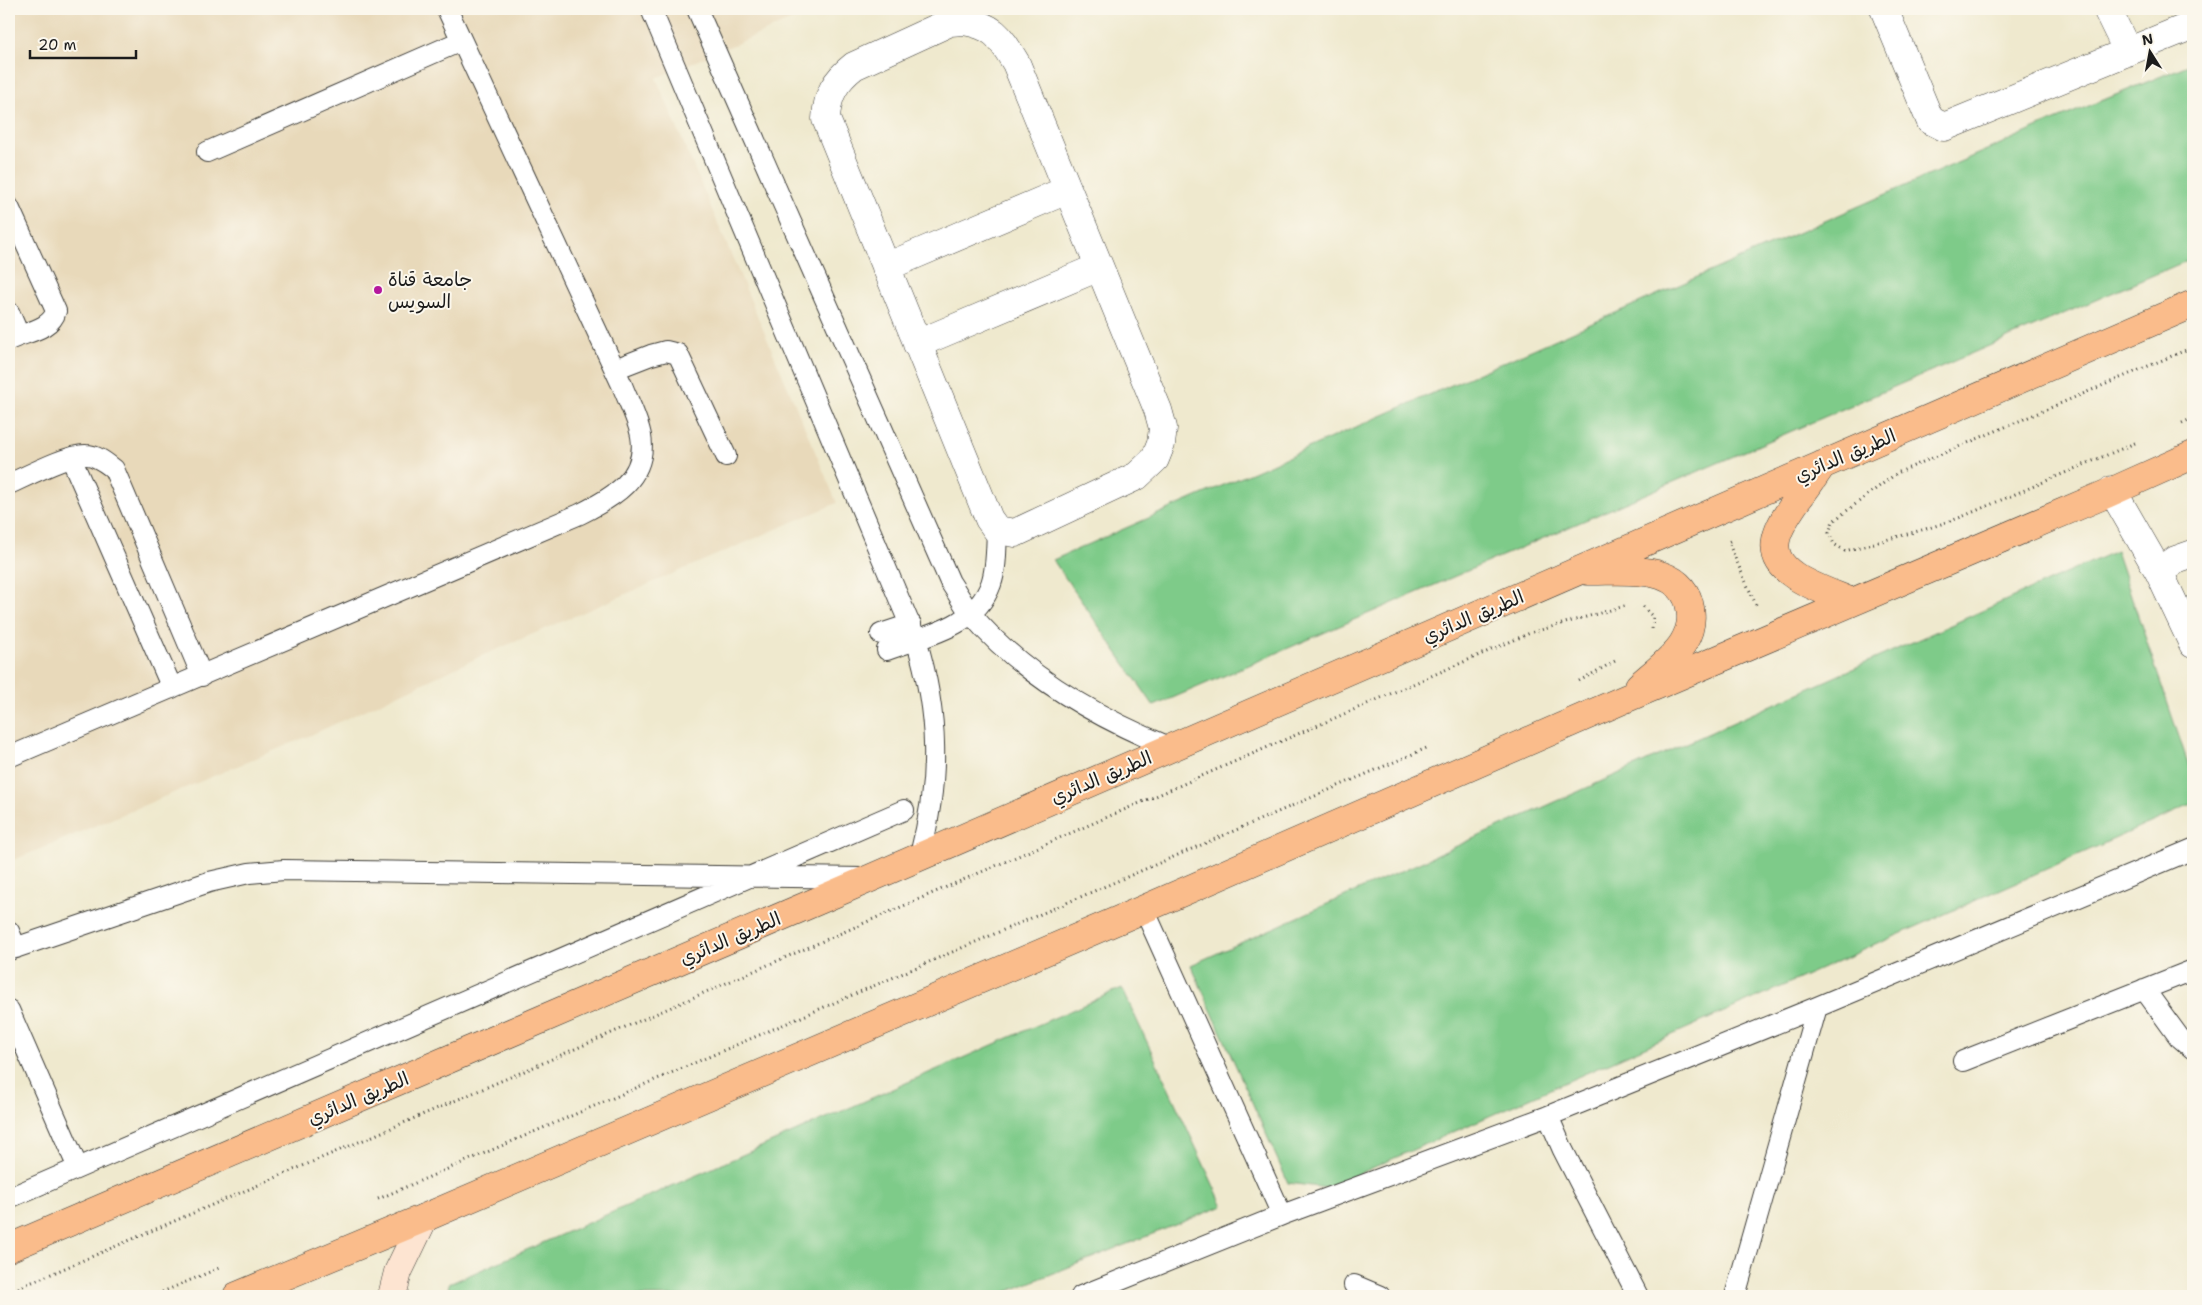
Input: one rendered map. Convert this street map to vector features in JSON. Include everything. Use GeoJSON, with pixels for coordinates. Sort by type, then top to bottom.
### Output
{"type":"FeatureCollection","features":[{"type":"Feature","properties":{"kind":"main road","name":"الطريق الدائري"},"geometry":{"type":"LineString","coordinates":[[9,1248],[871,878],[920,855],[2193,304]]}},
{"type":"Feature","properties":{"kind":"main road"},"geometry":{"type":"LineString","coordinates":[[237,1296],[424,1218],[1144,909],[1625,699],[2193,455]]}},
{"type":"Feature","properties":{"kind":"main road"},"geometry":{"type":"LineString","coordinates":[[1822,465],[1780,526],[1775,540],[1776,555],[1784,568],[1796,577],[1852,602]]}},
{"type":"Feature","properties":{"kind":"main road"},"geometry":{"type":"LineString","coordinates":[[1579,571],[1645,572],[1662,575],[1677,583],[1687,597],[1692,613],[1690,630],[1682,645],[1625,699]]}},
{"type":"Feature","properties":{"kind":"street"},"geometry":{"type":"LineString","coordinates":[[1884,9],[1930,120],[1944,127],[2193,25]]}},
{"type":"Feature","properties":{"kind":"street"},"geometry":{"type":"LineString","coordinates":[[2107,9],[2128,52]]}},
{"type":"Feature","properties":{"kind":"street"},"geometry":{"type":"LineString","coordinates":[[2187,9],[2193,20]]}},
{"type":"Feature","properties":{"kind":"street"},"geometry":{"type":"LineString","coordinates":[[963,21],[989,28],[1005,44],[1016,63],[1067,190],[1158,410],[1163,428],[1161,444],[1155,459],[1137,476],[1014,533],[997,530],[989,518],[826,119],[831,89],[841,76],[854,66],[950,22],[963,21]]}},
{"type":"Feature","properties":{"kind":"street"},"geometry":{"type":"LineString","coordinates":[[886,267],[1067,190]]}},
{"type":"Feature","properties":{"kind":"street"},"geometry":{"type":"LineString","coordinates":[[917,344],[1099,267]]}},
{"type":"Feature","properties":{"kind":"street"},"geometry":{"type":"LineString","coordinates":[[2112,490],[2159,572],[2193,644]]}},
{"type":"Feature","properties":{"kind":"street"},"geometry":{"type":"LineString","coordinates":[[2159,572],[2176,560],[2193,554]]}},
{"type":"Feature","properties":{"kind":"street"},"geometry":{"type":"LineString","coordinates":[[392,1296],[398,1272],[424,1218]]}},
{"type":"Feature","properties":{"kind":"lane"},"geometry":{"type":"LineString","coordinates":[[9,756],[550,528],[604,502],[626,484],[639,466],[641,436],[615,370],[447,9]]}},
{"type":"Feature","properties":{"kind":"lane"},"geometry":{"type":"LineString","coordinates":[[651,9],[914,632],[927,674],[936,747],[934,784],[929,820],[920,855]]}},
{"type":"Feature","properties":{"kind":"lane"},"geometry":{"type":"LineString","coordinates":[[704,11],[950,582],[971,613],[1006,649],[1042,680],[1082,706],[1124,729],[1169,747]]}},
{"type":"Feature","properties":{"kind":"lane"},"geometry":{"type":"LineString","coordinates":[[207,152],[461,41]]}},
{"type":"Feature","properties":{"kind":"lane"},"geometry":{"type":"LineString","coordinates":[[9,207],[56,311],[54,320],[46,325],[14,337],[9,312]]}},
{"type":"Feature","properties":{"kind":"lane"},"geometry":{"type":"LineString","coordinates":[[615,370],[658,353],[666,351],[678,354],[726,456]]}},
{"type":"Feature","properties":{"kind":"lane"},"geometry":{"type":"LineString","coordinates":[[9,484],[71,458],[86,455],[102,459],[114,469],[202,676]]}},
{"type":"Feature","properties":{"kind":"lane"},"geometry":{"type":"LineString","coordinates":[[71,458],[172,688]]}},
{"type":"Feature","properties":{"kind":"lane"},"geometry":{"type":"LineString","coordinates":[[884,642],[914,632],[946,630],[971,613],[982,602],[991,584],[996,564],[997,530]]}},
{"type":"Feature","properties":{"kind":"lane"},"geometry":{"type":"LineString","coordinates":[[9,1198],[904,810]]}},
{"type":"Feature","properties":{"kind":"lane"},"geometry":{"type":"LineString","coordinates":[[1081,1296],[1282,1215],[1548,1116],[1817,1007],[2193,849]]}},
{"type":"Feature","properties":{"kind":"lane"},"geometry":{"type":"LineString","coordinates":[[11,943],[209,882],[249,873],[284,870],[871,878]]}},
{"type":"Feature","properties":{"kind":"lane"},"geometry":{"type":"LineString","coordinates":[[1144,909],[1282,1215]]}},
{"type":"Feature","properties":{"kind":"lane"},"geometry":{"type":"LineString","coordinates":[[1963,1061],[2193,970]]}},
{"type":"Feature","properties":{"kind":"lane"},"geometry":{"type":"LineString","coordinates":[[2144,989],[2175,1031],[2193,1048]]}},
{"type":"Feature","properties":{"kind":"lane"},"geometry":{"type":"LineString","coordinates":[[1735,1296],[1817,1007]]}},
{"type":"Feature","properties":{"kind":"lane"},"geometry":{"type":"LineString","coordinates":[[9,1010],[78,1168]]}},
{"type":"Feature","properties":{"kind":"lane"},"geometry":{"type":"LineString","coordinates":[[1548,1116],[1563,1150],[1638,1296]]}},
{"type":"Feature","properties":{"kind":"lane"},"geometry":{"type":"LineString","coordinates":[[1354,1285],[1380,1296]]}},
{"type":"Feature","properties":{"kind":"path"},"geometry":{"type":"LineString","coordinates":[[2142,440],[1959,518],[1929,528],[1845,551],[1834,544],[1830,533],[1833,521],[1897,473],[2193,347]]}},
{"type":"Feature","properties":{"kind":"path"},"geometry":{"type":"LineString","coordinates":[[2176,425],[2193,418]]}},
{"type":"Feature","properties":{"kind":"path"},"geometry":{"type":"LineString","coordinates":[[1724,508],[1737,538],[1728,542],[1759,611],[1752,615],[1762,640]]}},
{"type":"Feature","properties":{"kind":"path"},"geometry":{"type":"LineString","coordinates":[[9,1292],[538,1065],[1530,633],[1622,606],[1635,604]]}},
{"type":"Feature","properties":{"kind":"path"},"geometry":{"type":"LineString","coordinates":[[1641,606],[1646,608],[1653,617],[1652,635]]}},
{"type":"Feature","properties":{"kind":"path"},"geometry":{"type":"LineString","coordinates":[[1576,683],[1619,658]]}},
{"type":"Feature","properties":{"kind":"path"},"geometry":{"type":"LineString","coordinates":[[372,1202],[1430,746]]}},
{"type":"Feature","properties":{"kind":"path"},"geometry":{"type":"LineString","coordinates":[[152,1296],[226,1265]]}},
{"type":"Feature","properties":{"kind":"shaded area","name":"جامعة قناة السويس"},"geometry":{"type":"Polygon","coordinates":[[[9,9],[818,9],[656,78],[837,503],[477,658],[311,735],[9,862],[9,9]]]}},
{"type":"Feature","properties":{"kind":"green space"},"geometry":{"type":"Polygon","coordinates":[[[2193,63],[2193,258],[1154,706],[1053,560],[2055,120],[2193,63]]]}},
{"type":"Feature","properties":{"kind":"green space"},"geometry":{"type":"Polygon","coordinates":[[[2116,551],[2193,778],[2193,804],[1327,1188],[1288,1183],[1191,965],[2116,551]]]}},
{"type":"Feature","properties":{"kind":"green space"},"geometry":{"type":"Polygon","coordinates":[[[1122,988],[1223,1206],[996,1296],[447,1296],[449,1284],[1122,988]]]}},
{"type":"Feature","properties":{"kind":"place","name":"جامعة قناة السويس"},"geometry":{"type":"Point","coordinates":[378,290]}}]}
